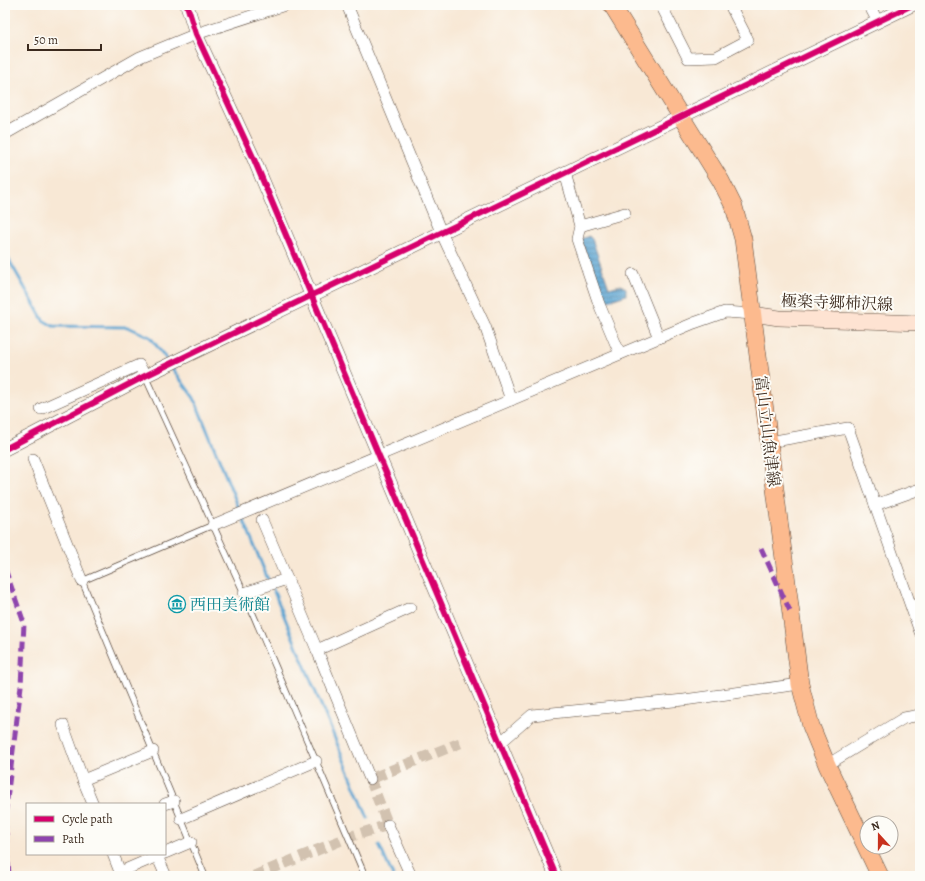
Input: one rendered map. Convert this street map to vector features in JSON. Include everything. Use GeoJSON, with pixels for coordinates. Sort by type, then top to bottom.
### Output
{"type":"FeatureCollection","features":[{"type":"Feature","properties":{"kind":"main road","name":"富山立山魚津線"},"geometry":{"type":"LineString","coordinates":[[612,5],[721,181],[734,207],[743,239],[800,684],[811,726],[827,766],[880,876]]}},
{"type":"Feature","properties":{"kind":"main road","name":"極楽寺郷柿沢線"},"geometry":{"type":"LineString","coordinates":[[753,314],[779,318],[920,323]]}},
{"type":"Feature","properties":{"kind":"street"},"geometry":{"type":"LineString","coordinates":[[187,5],[196,34],[253,157],[556,876]]}},
{"type":"Feature","properties":{"kind":"street"},"geometry":{"type":"LineString","coordinates":[[5,134],[140,57],[196,34],[285,5]]}},
{"type":"Feature","properties":{"kind":"street"},"geometry":{"type":"LineString","coordinates":[[348,5],[441,232],[485,326],[511,400]]}},
{"type":"Feature","properties":{"kind":"street"},"geometry":{"type":"LineString","coordinates":[[661,5],[688,58],[716,57],[748,40],[730,5]]}},
{"type":"Feature","properties":{"kind":"street"},"geometry":{"type":"LineString","coordinates":[[869,5],[878,22]]}},
{"type":"Feature","properties":{"kind":"street"},"geometry":{"type":"LineString","coordinates":[[5,449],[145,376],[912,5]]}},
{"type":"Feature","properties":{"kind":"street"},"geometry":{"type":"LineString","coordinates":[[565,173],[580,226],[577,239],[599,304],[620,354]]}},
{"type":"Feature","properties":{"kind":"street"},"geometry":{"type":"LineString","coordinates":[[580,226],[625,214]]}},
{"type":"Feature","properties":{"kind":"street"},"geometry":{"type":"LineString","coordinates":[[633,274],[659,338]]}},
{"type":"Feature","properties":{"kind":"street"},"geometry":{"type":"LineString","coordinates":[[213,526],[620,354],[725,312],[753,314]]}},
{"type":"Feature","properties":{"kind":"street"},"geometry":{"type":"LineString","coordinates":[[41,409],[139,365],[145,376]]}},
{"type":"Feature","properties":{"kind":"street"},"geometry":{"type":"LineString","coordinates":[[769,442],[848,428],[920,632]]}},
{"type":"Feature","properties":{"kind":"street"},"geometry":{"type":"LineString","coordinates":[[33,459],[82,581]]}},
{"type":"Feature","properties":{"kind":"street"},"geometry":{"type":"LineString","coordinates":[[875,505],[920,489]]}},
{"type":"Feature","properties":{"kind":"street"},"geometry":{"type":"LineString","coordinates":[[262,520],[370,779]]}},
{"type":"Feature","properties":{"kind":"street"},"geometry":{"type":"LineString","coordinates":[[244,593],[287,579]]}},
{"type":"Feature","properties":{"kind":"street"},"geometry":{"type":"LineString","coordinates":[[317,650],[410,608]]}},
{"type":"Feature","properties":{"kind":"street"},"geometry":{"type":"LineString","coordinates":[[500,743],[532,715],[684,700],[800,684]]}},
{"type":"Feature","properties":{"kind":"street"},"geometry":{"type":"LineString","coordinates":[[827,766],[904,718],[920,714]]}},
{"type":"Feature","properties":{"kind":"street"},"geometry":{"type":"LineString","coordinates":[[63,725],[92,803]]}},
{"type":"Feature","properties":{"kind":"street"},"geometry":{"type":"LineString","coordinates":[[83,780],[153,751]]}},
{"type":"Feature","properties":{"kind":"street"},"geometry":{"type":"LineString","coordinates":[[181,819],[316,761]]}},
{"type":"Feature","properties":{"kind":"street"},"geometry":{"type":"LineString","coordinates":[[388,825],[411,876]]}},
{"type":"Feature","properties":{"kind":"street"},"geometry":{"type":"LineString","coordinates":[[166,852],[191,842]]}},
{"type":"Feature","properties":{"kind":"street"},"geometry":{"type":"LineString","coordinates":[[113,855],[116,874],[159,855]]}},
{"type":"Feature","properties":{"kind":"street"},"geometry":{"type":"LineString","coordinates":[[161,855],[166,876]]}},
{"type":"Feature","properties":{"kind":"lane"},"geometry":{"type":"LineString","coordinates":[[145,376],[244,593],[365,876]]}},
{"type":"Feature","properties":{"kind":"lane"},"geometry":{"type":"LineString","coordinates":[[205,876],[181,819],[169,803],[153,751],[82,581],[213,526]]}},
{"type":"Feature","properties":{"kind":"water"},"geometry":{"type":"Polygon","coordinates":[[[589,236],[592,239],[609,288],[621,285],[626,288],[626,295],[602,303],[581,239],[589,236]]]}},
{"type":"Feature","properties":{"kind":"waterway"},"geometry":{"type":"LineString","coordinates":[[5,253],[43,320],[53,326],[128,327],[150,337],[168,361]]}},
{"type":"Feature","properties":{"kind":"waterway"},"geometry":{"type":"LineString","coordinates":[[172,368],[194,398],[269,582]]}},
{"type":"Feature","properties":{"kind":"waterway"},"geometry":{"type":"LineString","coordinates":[[272,587],[368,818]]}},
{"type":"Feature","properties":{"kind":"waterway"},"geometry":{"type":"LineString","coordinates":[[379,845],[393,876]]}},
{"type":"Feature","properties":{"kind":"tunnel"},"geometry":{"type":"LineString","coordinates":[[254,876],[349,837],[388,825],[370,779],[460,743]]}},
{"type":"Feature","properties":{"kind":"marked path"},"geometry":{"type":"LineString","coordinates":[[761,548],[790,611]]}},
{"type":"Feature","properties":{"kind":"marked path"},"geometry":{"type":"LineString","coordinates":[[5,569],[24,623],[21,686],[5,815]]}},
{"type":"Feature","properties":{"kind":"marked path"},"geometry":{"type":"LineString","coordinates":[[5,818],[9,876]]}},
{"type":"Feature","properties":{"kind":"cycle path"},"geometry":{"type":"LineString","coordinates":[[187,5],[196,34],[253,157],[556,876]]}},
{"type":"Feature","properties":{"kind":"cycle path"},"geometry":{"type":"LineString","coordinates":[[5,449],[145,376],[912,5]]}},
{"type":"Feature","properties":{"kind":"place","name":"西田美術館"},"geometry":{"type":"Point","coordinates":[177,604]}}]}
